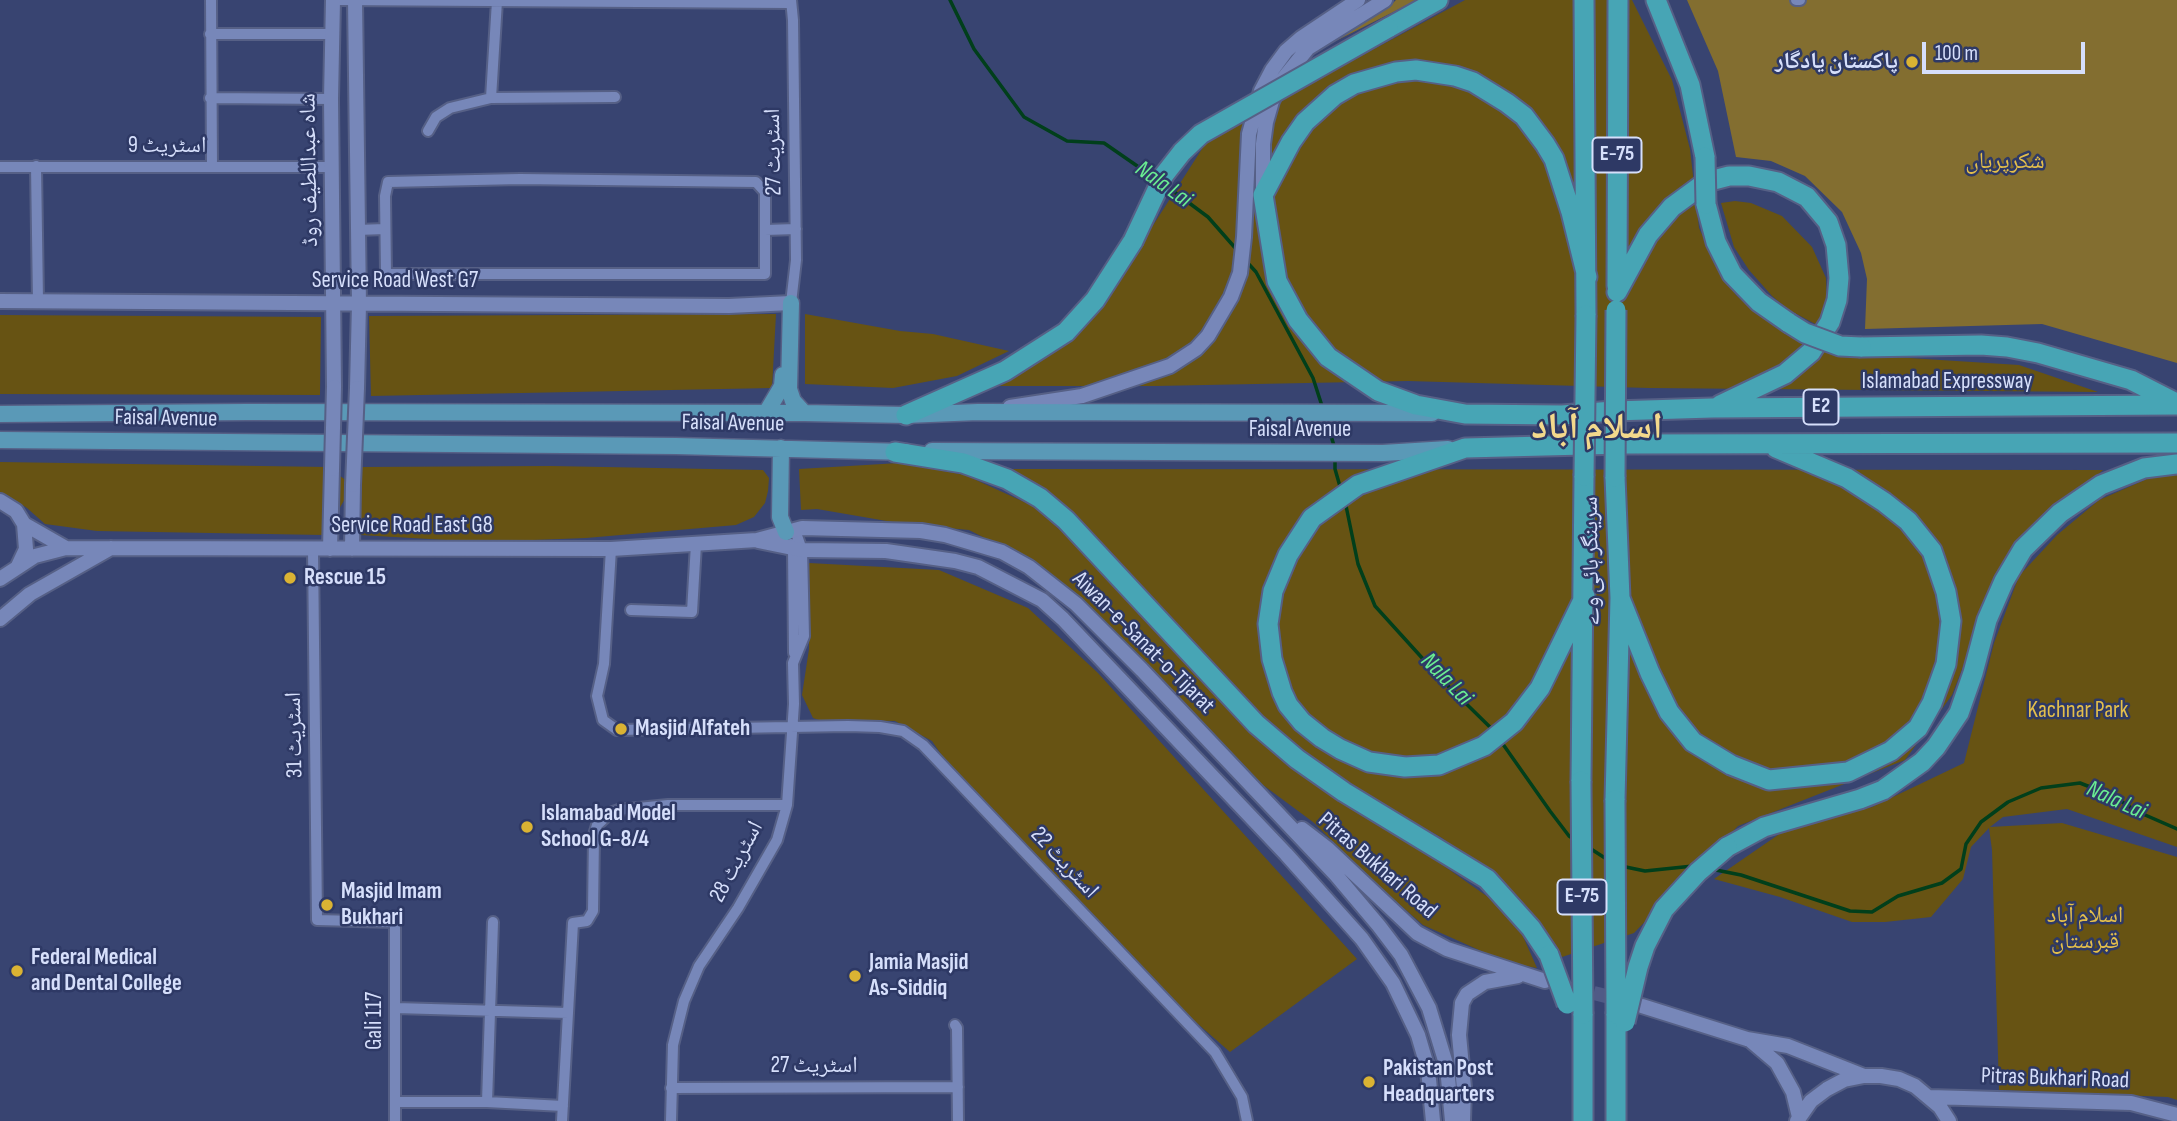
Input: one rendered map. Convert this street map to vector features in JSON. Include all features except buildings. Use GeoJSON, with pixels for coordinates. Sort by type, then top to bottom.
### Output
{"type":"FeatureCollection","features":[{"type":"Feature","properties":{"kind":"highway"},"geometry":{"type":"LineString","coordinates":[[906,415],[1004,371],[1066,332],[1095,300],[1133,242],[1164,175],[1201,134],[1438,0]]}},
{"type":"Feature","properties":{"kind":"highway","name":"سرینگر ہائی وے"},"geometry":{"type":"LineString","coordinates":[[1583,1121],[1584,1062],[1575,1009],[1585,597],[1587,277],[1584,0]]}},
{"type":"Feature","properties":{"kind":"highway","name":"سرینگر ہائی وے"},"geometry":{"type":"LineString","coordinates":[[1616,1121],[1615,1062],[1620,1018],[1615,800],[1620,598],[1615,477],[1618,0]]}},
{"type":"Feature","properties":{"kind":"highway"},"geometry":{"type":"LineString","coordinates":[[1656,0],[1690,85],[1705,157],[1706,204],[1716,242],[1732,274],[1759,302],[1805,332],[1840,346],[2007,347],[2131,380],[2177,404]]}},
{"type":"Feature","properties":{"kind":"highway"},"geometry":{"type":"LineString","coordinates":[[1263,195],[1291,142],[1305,122],[1335,95],[1354,84],[1396,72],[1416,70],[1455,76],[1473,82],[1507,103],[1524,116],[1545,144],[1554,159],[1571,212],[1587,277]]}},
{"type":"Feature","properties":{"kind":"highway"},"geometry":{"type":"LineString","coordinates":[[1616,301],[1648,235],[1672,207],[1706,181],[1729,176],[1749,176],[1778,182],[1807,197],[1828,222],[1836,245],[1839,278],[1837,300],[1830,321],[1811,352],[1785,374],[1713,408]]}},
{"type":"Feature","properties":{"kind":"highway","name":"Islamabad Expressway"},"geometry":{"type":"LineString","coordinates":[[1263,195],[1278,281],[1298,320],[1328,357],[1378,391],[1416,405],[1465,414],[1562,415],[1713,408],[2177,404]]}},
{"type":"Feature","properties":{"kind":"highway","name":"E2"},"geometry":{"type":"LineString","coordinates":[[1465,448],[1624,443],[2177,443]]}},
{"type":"Feature","properties":{"kind":"highway"},"geometry":{"type":"LineString","coordinates":[[1620,598],[1669,712],[1693,741],[1731,765],[1769,780],[1848,772],[1891,751],[1918,728],[1932,703],[1946,664],[1951,621],[1946,592],[1932,551],[1908,521],[1847,478],[1766,444]]}},
{"type":"Feature","properties":{"kind":"highway"},"geometry":{"type":"LineString","coordinates":[[1465,448],[1359,485],[1312,518],[1288,555],[1273,591],[1268,624],[1272,659],[1282,692],[1302,722],[1339,749],[1369,762],[1387,766],[1439,765],[1470,754],[1500,735],[1514,722],[1540,688],[1585,597]]}},
{"type":"Feature","properties":{"kind":"highway"},"geometry":{"type":"LineString","coordinates":[[895,452],[962,463],[1007,479],[1040,498],[1066,520],[1256,724],[1297,759],[1344,792],[1487,878],[1531,928],[1549,955],[1575,1009]]}},
{"type":"Feature","properties":{"kind":"highway"},"geometry":{"type":"LineString","coordinates":[[1620,1018],[1655,924],[1679,891],[1727,847],[1764,827],[1883,790],[1922,762],[1936,747],[1959,713],[1992,610],[2013,564],[2038,532],[2101,485],[2144,468],[2177,464]]}},
{"type":"Feature","properties":{"kind":"main road"},"geometry":{"type":"LineString","coordinates":[[790,303],[789,389],[793,401],[804,413]]}},
{"type":"Feature","properties":{"kind":"main road"},"geometry":{"type":"LineString","coordinates":[[766,413],[782,386],[790,303]]}},
{"type":"Feature","properties":{"kind":"main road","name":"Faisal Avenue"},"geometry":{"type":"LineString","coordinates":[[0,414],[1465,414]]}},
{"type":"Feature","properties":{"kind":"main road","name":"Faisal Avenue"},"geometry":{"type":"LineString","coordinates":[[0,440],[781,448],[895,452],[1383,453],[1465,448]]}},
{"type":"Feature","properties":{"kind":"main road"},"geometry":{"type":"LineString","coordinates":[[781,448],[780,517],[790,531]]}},
{"type":"Feature","properties":{"kind":"street"},"geometry":{"type":"LineString","coordinates":[[211,0],[212,167]]}},
{"type":"Feature","properties":{"kind":"street"},"geometry":{"type":"LineString","coordinates":[[334,0],[791,1]]}},
{"type":"Feature","properties":{"kind":"street","name":"شاہ عبداللطیف روڈ"},"geometry":{"type":"LineString","coordinates":[[330,549],[335,304],[331,99],[334,0]]}},
{"type":"Feature","properties":{"kind":"street","name":"شاہ عبداللطیف روڈ"},"geometry":{"type":"LineString","coordinates":[[352,548],[359,304],[355,0]]}},
{"type":"Feature","properties":{"kind":"street"},"geometry":{"type":"LineString","coordinates":[[978,412],[1082,396],[1170,366],[1196,349],[1219,321],[1240,273],[1248,134],[1261,91],[1286,51],[1358,0]]}},
{"type":"Feature","properties":{"kind":"street"},"geometry":{"type":"LineString","coordinates":[[1263,195],[1266,122],[1272,101],[1283,79],[1308,48],[1385,0]]}},
{"type":"Feature","properties":{"kind":"street"},"geometry":{"type":"LineString","coordinates":[[491,98],[497,1]]}},
{"type":"Feature","properties":{"kind":"street","name":"اسٹریٹ 27"},"geometry":{"type":"LineString","coordinates":[[790,303],[796,260],[791,1]]}},
{"type":"Feature","properties":{"kind":"street"},"geometry":{"type":"LineString","coordinates":[[210,34],[332,34]]}},
{"type":"Feature","properties":{"kind":"street"},"geometry":{"type":"LineString","coordinates":[[428,131],[436,117],[450,108],[491,98],[615,97]]}},
{"type":"Feature","properties":{"kind":"street"},"geometry":{"type":"LineString","coordinates":[[210,99],[331,99]]}},
{"type":"Feature","properties":{"kind":"street"},"geometry":{"type":"LineString","coordinates":[[36,166],[38,301]]}},
{"type":"Feature","properties":{"kind":"street","name":"اسٹریٹ 9"},"geometry":{"type":"LineString","coordinates":[[0,167],[333,167]]}},
{"type":"Feature","properties":{"kind":"street"},"geometry":{"type":"LineString","coordinates":[[520,178],[757,182],[765,192],[765,230],[765,274],[386,274],[385,197],[388,182],[520,178]]}},
{"type":"Feature","properties":{"kind":"street"},"geometry":{"type":"LineString","coordinates":[[358,230],[385,229]]}},
{"type":"Feature","properties":{"kind":"street"},"geometry":{"type":"LineString","coordinates":[[765,230],[796,229]]}},
{"type":"Feature","properties":{"kind":"street","name":"Service Road West G7"},"geometry":{"type":"LineString","coordinates":[[0,301],[729,306],[790,303]]}},
{"type":"Feature","properties":{"kind":"street"},"geometry":{"type":"LineString","coordinates":[[0,501],[16,511],[24,524],[26,549],[18,566]]}},
{"type":"Feature","properties":{"kind":"street"},"geometry":{"type":"LineString","coordinates":[[24,524],[66,548]]}},
{"type":"Feature","properties":{"kind":"street"},"geometry":{"type":"LineString","coordinates":[[864,549],[865,530]]}},
{"type":"Feature","properties":{"kind":"street"},"geometry":{"type":"LineString","coordinates":[[790,531],[797,549]]}},
{"type":"Feature","properties":{"kind":"street","name":"Aiwan-e-Sanat-o-Tijarat"},"geometry":{"type":"LineString","coordinates":[[757,540],[790,531],[921,531],[945,535],[1002,552],[1029,567],[1076,604],[1336,875],[1401,955],[1429,1008],[1447,1067],[1452,1121]]}},
{"type":"Feature","properties":{"kind":"street","name":"Aiwan-e-Sanat-o-Tijarat"},"geometry":{"type":"LineString","coordinates":[[757,540],[797,549],[864,549],[910,553],[978,567],[1042,600],[1286,854],[1362,939],[1393,983],[1418,1035],[1428,1069],[1433,1121]]}},
{"type":"Feature","properties":{"kind":"street","name":"Service Road East G8"},"geometry":{"type":"LineString","coordinates":[[66,548],[611,549],[757,540]]}},
{"type":"Feature","properties":{"kind":"street"},"geometry":{"type":"LineString","coordinates":[[631,610],[692,612],[696,544]]}},
{"type":"Feature","properties":{"kind":"street"},"geometry":{"type":"LineString","coordinates":[[0,579],[35,556],[66,548]]}},
{"type":"Feature","properties":{"kind":"street"},"geometry":{"type":"LineString","coordinates":[[0,619],[30,594],[113,548]]}},
{"type":"Feature","properties":{"kind":"street","name":"اسٹریٹ 31"},"geometry":{"type":"LineString","coordinates":[[313,549],[317,920],[395,922]]}},
{"type":"Feature","properties":{"kind":"street","name":"اسٹریٹ 22"},"geometry":{"type":"LineString","coordinates":[[611,549],[604,664],[597,696],[603,720],[617,730],[880,726],[903,731],[923,745],[1215,1052],[1242,1097],[1247,1121]]}},
{"type":"Feature","properties":{"kind":"street","name":"اسٹریٹ 28"},"geometry":{"type":"LineString","coordinates":[[671,1121],[673,1045],[684,1001],[699,966],[738,908],[776,840],[787,805],[793,663],[804,636],[797,549]]}},
{"type":"Feature","properties":{"kind":"street","name":"Pitras Bukhari Road"},"geometry":{"type":"LineString","coordinates":[[1265,801],[1328,849],[1417,933],[1447,949],[1545,981]]}},
{"type":"Feature","properties":{"kind":"street"},"geometry":{"type":"LineString","coordinates":[[562,1121],[573,923],[587,921],[593,911],[594,835],[597,825],[604,817],[619,810],[668,805],[787,805]]}},
{"type":"Feature","properties":{"kind":"street","name":"Gali 117"},"geometry":{"type":"LineString","coordinates":[[395,922],[395,1121]]}},
{"type":"Feature","properties":{"kind":"street"},"geometry":{"type":"LineString","coordinates":[[487,1102],[493,922]]}},
{"type":"Feature","properties":{"kind":"street"},"geometry":{"type":"LineString","coordinates":[[1362,939],[1379,926]]}},
{"type":"Feature","properties":{"kind":"street"},"geometry":{"type":"LineString","coordinates":[[1463,1121],[1464,1088],[1459,1035],[1462,1003],[1467,994],[1485,982],[1523,975]]}},
{"type":"Feature","properties":{"kind":"street"},"geometry":{"type":"LineString","coordinates":[[1642,1006],[1747,1039],[1788,1046],[1864,1076]]}},
{"type":"Feature","properties":{"kind":"street"},"geometry":{"type":"LineString","coordinates":[[396,1008],[568,1013]]}},
{"type":"Feature","properties":{"kind":"street"},"geometry":{"type":"LineString","coordinates":[[955,1025],[958,1121]]}},
{"type":"Feature","properties":{"kind":"street"},"geometry":{"type":"LineString","coordinates":[[1747,1039],[1777,1063],[1793,1092],[1798,1119]]}},
{"type":"Feature","properties":{"kind":"street"},"geometry":{"type":"LineString","coordinates":[[1798,1119],[1811,1101],[1826,1089],[1844,1080],[1881,1076],[1899,1079],[1915,1086],[1930,1097],[1949,1121]]}},
{"type":"Feature","properties":{"kind":"street","name":"اسٹریٹ 27"},"geometry":{"type":"LineString","coordinates":[[671,1088],[958,1087]]}},
{"type":"Feature","properties":{"kind":"street","name":"Pitras Bukhari Road"},"geometry":{"type":"LineString","coordinates":[[1930,1097],[2131,1103],[2177,1115]]}},
{"type":"Feature","properties":{"kind":"street"},"geometry":{"type":"LineString","coordinates":[[396,1102],[563,1105]]}},
{"type":"Feature","properties":{"kind":"green space"},"geometry":{"type":"Polygon","coordinates":[[[1396,0],[1417,0],[1308,55],[1392,4],[1396,0]]]}},
{"type":"Feature","properties":{"kind":"green space"},"geometry":{"type":"Polygon","coordinates":[[[1465,0],[1632,0],[1672,80],[1690,149],[1699,228],[1719,271],[1736,295],[1756,313],[1786,333],[1831,353],[2019,365],[2098,392],[1649,388],[1408,381],[983,386],[1102,305],[1209,138],[1465,0]]]}},
{"type":"Feature","properties":{"kind":"green space","name":"شکرپریاں"},"geometry":{"type":"Polygon","coordinates":[[[1687,0],[2177,0],[2177,363],[2042,324],[1865,329],[1867,279],[1861,253],[1842,212],[1805,176],[1771,161],[1736,157],[1718,71],[1687,0]]]}},
{"type":"Feature","properties":{"kind":"green space"},"geometry":{"type":"Polygon","coordinates":[[[1721,203],[1751,203],[1782,216],[1812,247],[1826,278],[1827,305],[1819,326],[1789,310],[1772,296],[1749,270],[1734,247],[1721,203]]]}},
{"type":"Feature","properties":{"kind":"green space"},"geometry":{"type":"Polygon","coordinates":[[[776,314],[772,388],[371,396],[369,316],[776,314]]]}},
{"type":"Feature","properties":{"kind":"green space"},"geometry":{"type":"Polygon","coordinates":[[[805,314],[900,331],[933,334],[1009,351],[957,376],[893,388],[805,384],[805,314]]]}},
{"type":"Feature","properties":{"kind":"green space"},"geometry":{"type":"Polygon","coordinates":[[[0,315],[321,317],[320,395],[0,394],[0,315]]]}},
{"type":"Feature","properties":{"kind":"green space"},"geometry":{"type":"Polygon","coordinates":[[[0,462],[327,467],[353,485],[324,535],[97,531],[45,524],[27,508],[7,495],[0,494],[0,462]]]}},
{"type":"Feature","properties":{"kind":"green space"},"geometry":{"type":"Polygon","coordinates":[[[899,463],[965,475],[1033,506],[1085,552],[1313,782],[1488,897],[1522,934],[1537,968],[1508,963],[1423,925],[1375,883],[1313,822],[1263,785],[1028,560],[969,530],[904,524],[817,509],[801,510],[799,469],[899,463]]]}},
{"type":"Feature","properties":{"kind":"green space"},"geometry":{"type":"Polygon","coordinates":[[[551,466],[763,470],[769,478],[768,491],[765,503],[754,517],[736,525],[586,538],[481,542],[360,535],[361,467],[551,466]]]}},
{"type":"Feature","properties":{"kind":"green space"},"geometry":{"type":"Polygon","coordinates":[[[1001,469],[2103,470],[2005,559],[1952,695],[1905,760],[1738,826],[1634,933],[1559,958],[1514,894],[1442,838],[1355,789],[1275,731],[1001,469]]]}},
{"type":"Feature","properties":{"kind":"green space","name":"Kachnar Park"},"geometry":{"type":"Polygon","coordinates":[[[2163,472],[2177,472],[2177,847],[2067,809],[2003,817],[1990,827],[2062,823],[2177,857],[2177,1100],[2168,1097],[1999,1090],[1992,850],[1989,828],[1971,847],[1963,879],[1931,917],[1852,922],[1780,897],[1714,879],[1791,826],[1872,807],[1964,763],[1994,643],[2019,576],[2057,535],[2099,500],[2163,472]]]}},
{"type":"Feature","properties":{"kind":"green space"},"geometry":{"type":"Polygon","coordinates":[[[809,563],[939,570],[1028,608],[1098,673],[1357,959],[1230,1052],[1182,1010],[962,785],[932,741],[895,721],[813,718],[802,695],[809,649],[809,563]]]}},
{"type":"Feature","properties":{"kind":"waterway","name":"Nala Lai"},"geometry":{"type":"LineString","coordinates":[[950,0],[974,49],[1024,117],[1067,141],[1104,143],[1156,179]]}},
{"type":"Feature","properties":{"kind":"waterway","name":"Nala Lai"},"geometry":{"type":"LineString","coordinates":[[1165,185],[1208,217],[1237,250]]}},
{"type":"Feature","properties":{"kind":"waterway","name":"Nala Lai"},"geometry":{"type":"LineString","coordinates":[[1246,261],[1256,272],[1313,378],[1323,409]]}},
{"type":"Feature","properties":{"kind":"waterway","name":"Nala Lai"},"geometry":{"type":"LineString","coordinates":[[1325,416],[1335,449]]}},
{"type":"Feature","properties":{"kind":"waterway","name":"Nala Lai"},"geometry":{"type":"LineString","coordinates":[[1335,457],[1335,469],[1341,490]]}},
{"type":"Feature","properties":{"kind":"waterway","name":"Nala Lai"},"geometry":{"type":"LineString","coordinates":[[1345,501],[1358,564],[1375,606],[1443,681],[1494,731]]}},
{"type":"Feature","properties":{"kind":"waterway","name":"Nala Lai"},"geometry":{"type":"LineString","coordinates":[[1500,740],[1550,811],[1575,840]]}},
{"type":"Feature","properties":{"kind":"waterway","name":"Nala Lai"},"geometry":{"type":"LineString","coordinates":[[1711,869],[1741,875],[1850,911],[1872,912],[1898,896],[1942,883],[1961,869],[1966,844],[1981,822],[2008,802],[2041,788],[2080,783],[2113,796],[2136,811],[2177,829]]}},
{"type":"Feature","properties":{"kind":"waterway","name":"Nala Lai"},"geometry":{"type":"LineString","coordinates":[[1588,847],[1608,860]]}},
{"type":"Feature","properties":{"kind":"waterway","name":"Nala Lai"},"geometry":{"type":"LineString","coordinates":[[1621,866],[1645,871],[1693,866]]}},
{"type":"Feature","properties":{"kind":"tunnel"},"geometry":{"type":"LineString","coordinates":[[1553,983],[1622,1000]]}},
{"type":"Feature","properties":{"kind":"place","name":"پاکستان یادگار"},"geometry":{"type":"Point","coordinates":[1912,62]}},
{"type":"Feature","properties":{"kind":"place","name":"Rescue 15"},"geometry":{"type":"Point","coordinates":[290,578]}},
{"type":"Feature","properties":{"kind":"place","name":"Masjid Alfateh"},"geometry":{"type":"Point","coordinates":[621,729]}},
{"type":"Feature","properties":{"kind":"place","name":"Islamabad Model School G-8/4"},"geometry":{"type":"Point","coordinates":[527,827]}},
{"type":"Feature","properties":{"kind":"place","name":"Masjid Imam Bukhari"},"geometry":{"type":"Point","coordinates":[327,905]}},
{"type":"Feature","properties":{"kind":"place","name":"Federal Medical and Dental College"},"geometry":{"type":"Point","coordinates":[17,971]}},
{"type":"Feature","properties":{"kind":"place","name":"Jamia Masjid As-Siddiq"},"geometry":{"type":"Point","coordinates":[855,976]}},
{"type":"Feature","properties":{"kind":"place","name":"Pakistan Post Headquarters"},"geometry":{"type":"Point","coordinates":[1369,1082]}},
{"type":"Feature","properties":{"kind":"district","name":"اسلام آباد"},"geometry":{"type":"Point","coordinates":[1597,429]}},
{"type":"Feature","properties":{"kind":"park label","name":"اسلام آباد قبرستان"},"geometry":{"type":"Point","coordinates":[2085,929]}}]}
